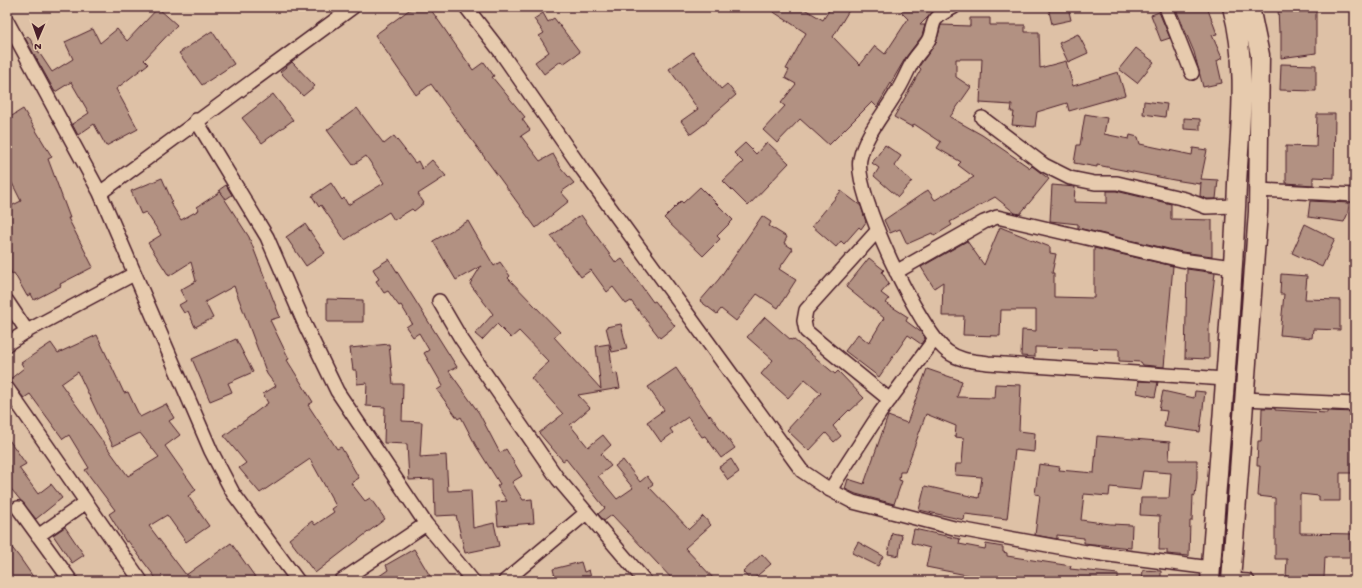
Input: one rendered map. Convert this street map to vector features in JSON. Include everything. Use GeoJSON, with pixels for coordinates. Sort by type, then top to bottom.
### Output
{"type":"FeatureCollection","features":[{"type":"Feature","properties":{"kind":"main road"},"geometry":{"type":"LineString","coordinates":[[1210,575],[1223,422],[1233,267],[1241,87],[1239,32],[1232,7]]}},
{"type":"Feature","properties":{"kind":"main road"},"geometry":{"type":"LineString","coordinates":[[1237,581],[1244,399],[1257,234],[1258,190],[1260,54],[1250,7]]}},
{"type":"Feature","properties":{"kind":"street"},"geometry":{"type":"LineString","coordinates":[[100,193],[196,120],[353,7]]}},
{"type":"Feature","properties":{"kind":"street"},"geometry":{"type":"LineString","coordinates":[[466,7],[500,51],[582,169],[802,471],[830,490],[853,502],[954,528],[1210,575]]}},
{"type":"Feature","properties":{"kind":"street"},"geometry":{"type":"LineString","coordinates":[[954,7],[935,19],[929,39],[913,61],[896,93],[880,117],[865,144],[859,160],[862,184],[878,230],[901,284],[934,340],[960,360],[1225,379]]}},
{"type":"Feature","properties":{"kind":"street"},"geometry":{"type":"LineString","coordinates":[[1166,7],[1192,73]]}},
{"type":"Feature","properties":{"kind":"street"},"geometry":{"type":"LineString","coordinates":[[7,21],[100,193],[211,451],[233,493],[298,581]]}},
{"type":"Feature","properties":{"kind":"street"},"geometry":{"type":"LineString","coordinates":[[982,118],[1044,166],[1070,178],[1095,183],[1117,183],[1185,199],[1206,207],[1236,206]]}},
{"type":"Feature","properties":{"kind":"street"},"geometry":{"type":"LineString","coordinates":[[196,120],[266,237],[306,327],[337,391],[426,524],[473,581]]}},
{"type":"Feature","properties":{"kind":"street"},"geometry":{"type":"LineString","coordinates":[[1258,190],[1355,194]]}},
{"type":"Feature","properties":{"kind":"street"},"geometry":{"type":"LineString","coordinates":[[896,272],[984,222],[997,217],[1181,260],[1233,267]]}},
{"type":"Feature","properties":{"kind":"street"},"geometry":{"type":"LineString","coordinates":[[878,230],[806,310],[804,321],[806,331],[890,400]]}},
{"type":"Feature","properties":{"kind":"street"},"geometry":{"type":"LineString","coordinates":[[7,344],[27,331],[134,274]]}},
{"type":"Feature","properties":{"kind":"street"},"geometry":{"type":"LineString","coordinates":[[7,301],[27,331]]}},
{"type":"Feature","properties":{"kind":"street"},"geometry":{"type":"LineString","coordinates":[[440,301],[460,338],[553,473],[645,581]]}},
{"type":"Feature","properties":{"kind":"street"},"geometry":{"type":"LineString","coordinates":[[830,490],[890,400],[934,340]]}},
{"type":"Feature","properties":{"kind":"street"},"geometry":{"type":"LineString","coordinates":[[7,388],[85,503],[141,581]]}},
{"type":"Feature","properties":{"kind":"street"},"geometry":{"type":"LineString","coordinates":[[1244,399],[1355,404]]}},
{"type":"Feature","properties":{"kind":"street"},"geometry":{"type":"LineString","coordinates":[[38,536],[85,503]]}},
{"type":"Feature","properties":{"kind":"street"},"geometry":{"type":"LineString","coordinates":[[18,508],[71,581]]}},
{"type":"Feature","properties":{"kind":"street"},"geometry":{"type":"LineString","coordinates":[[505,581],[586,513]]}},
{"type":"Feature","properties":{"kind":"street"},"geometry":{"type":"LineString","coordinates":[[341,581],[426,524]]}},
{"type":"Feature","properties":{"kind":"building"},"geometry":{"type":"Polygon","coordinates":[[[413,7],[429,7],[473,70],[484,62],[494,76],[492,77],[525,117],[522,119],[530,130],[521,136],[540,161],[553,154],[561,168],[574,183],[561,192],[569,201],[536,228],[431,84],[416,95],[375,35],[413,7]]]}},
{"type":"Feature","properties":{"kind":"building"},"geometry":{"type":"Polygon","coordinates":[[[766,7],[801,7],[823,20],[831,7],[851,7],[833,37],[860,65],[875,46],[885,54],[908,19],[901,12],[907,7],[938,7],[920,25],[925,25],[922,36],[906,57],[877,107],[872,102],[829,145],[800,119],[777,143],[763,130],[785,106],[781,103],[796,84],[785,78],[789,70],[786,69],[806,33],[766,7]]]}},
{"type":"Feature","properties":{"kind":"building"},"geometry":{"type":"Polygon","coordinates":[[[1048,7],[1068,7],[1071,20],[1052,24],[1048,7]]]}},
{"type":"Feature","properties":{"kind":"building"},"geometry":{"type":"Polygon","coordinates":[[[1175,7],[1207,7],[1217,34],[1212,35],[1222,58],[1217,61],[1222,83],[1203,87],[1194,52],[1175,7]]]}},
{"type":"Feature","properties":{"kind":"building"},"geometry":{"type":"Polygon","coordinates":[[[1316,7],[1316,53],[1281,58],[1281,32],[1279,32],[1278,8],[1316,7]]]}},
{"type":"Feature","properties":{"kind":"building"},"geometry":{"type":"Polygon","coordinates":[[[158,8],[177,25],[144,60],[148,64],[116,89],[138,129],[106,146],[94,124],[78,135],[72,124],[89,113],[71,82],[55,92],[25,38],[28,36],[52,72],[73,59],[65,42],[93,29],[100,43],[117,29],[127,41],[158,8]]]}},
{"type":"Feature","properties":{"kind":"building"},"geometry":{"type":"Polygon","coordinates":[[[1159,12],[1170,38],[1161,41],[1151,15],[1159,12]]]}},
{"type":"Feature","properties":{"kind":"building"},"geometry":{"type":"Polygon","coordinates":[[[543,13],[548,22],[554,18],[580,52],[563,64],[561,61],[544,74],[535,62],[549,52],[539,36],[544,33],[534,19],[543,13]]]}},
{"type":"Feature","properties":{"kind":"building"},"geometry":{"type":"Polygon","coordinates":[[[970,18],[990,18],[990,25],[1025,25],[1025,32],[1039,32],[1040,68],[1066,61],[1073,86],[1118,72],[1125,95],[1069,111],[1067,103],[1037,112],[1035,127],[1012,125],[1014,112],[1011,112],[1012,105],[980,103],[982,59],[956,59],[956,77],[971,87],[950,117],[982,135],[1030,168],[1032,166],[1049,179],[1020,214],[1015,213],[995,197],[950,222],[952,225],[934,236],[932,233],[907,244],[900,229],[890,233],[884,220],[928,190],[935,200],[974,177],[958,165],[961,162],[937,148],[941,142],[914,124],[912,127],[894,117],[921,69],[919,67],[920,65],[936,43],[941,25],[970,26],[970,18]]]}},
{"type":"Feature","properties":{"kind":"building"},"geometry":{"type":"Polygon","coordinates":[[[212,31],[234,64],[202,85],[179,53],[212,31]]]}},
{"type":"Feature","properties":{"kind":"building"},"geometry":{"type":"Polygon","coordinates":[[[1078,34],[1088,53],[1068,62],[1059,43],[1078,34]]]}},
{"type":"Feature","properties":{"kind":"building"},"geometry":{"type":"Polygon","coordinates":[[[1136,48],[1154,62],[1137,83],[1119,69],[1136,48]]]}},
{"type":"Feature","properties":{"kind":"building"},"geometry":{"type":"Polygon","coordinates":[[[693,52],[721,89],[727,84],[736,95],[706,121],[707,122],[691,134],[681,121],[698,109],[669,69],[693,52]]]}},
{"type":"Feature","properties":{"kind":"building"},"geometry":{"type":"Polygon","coordinates":[[[292,62],[315,86],[303,96],[280,72],[292,62]]]}},
{"type":"Feature","properties":{"kind":"building"},"geometry":{"type":"Polygon","coordinates":[[[1281,64],[1316,65],[1316,91],[1280,90],[1281,64]]]}},
{"type":"Feature","properties":{"kind":"building"},"geometry":{"type":"Polygon","coordinates":[[[273,94],[293,120],[262,143],[242,118],[273,94]]]}},
{"type":"Feature","properties":{"kind":"building"},"geometry":{"type":"Polygon","coordinates":[[[1144,101],[1167,104],[1165,117],[1143,114],[1144,101]]]}},
{"type":"Feature","properties":{"kind":"building"},"geometry":{"type":"Polygon","coordinates":[[[357,108],[384,144],[394,136],[415,163],[418,161],[422,169],[432,160],[446,176],[418,194],[424,203],[414,211],[412,209],[394,220],[389,212],[345,240],[321,205],[319,207],[312,196],[331,183],[342,200],[344,198],[348,205],[384,183],[366,156],[353,165],[327,130],[357,108]]]}},
{"type":"Feature","properties":{"kind":"building"},"geometry":{"type":"Polygon","coordinates":[[[23,109],[52,157],[48,159],[70,218],[68,218],[93,267],[60,284],[61,286],[34,300],[31,294],[27,296],[7,264],[7,208],[21,201],[7,173],[7,119],[23,109]]]}},
{"type":"Feature","properties":{"kind":"building"},"geometry":{"type":"Polygon","coordinates":[[[1085,114],[1107,118],[1104,134],[1129,139],[1130,135],[1138,137],[1140,144],[1192,155],[1193,148],[1207,150],[1201,179],[1218,180],[1216,199],[1207,199],[1200,196],[1201,182],[1200,184],[1097,165],[1097,167],[1074,163],[1077,145],[1080,145],[1085,114]]]}},
{"type":"Feature","properties":{"kind":"building"},"geometry":{"type":"Polygon","coordinates":[[[1317,114],[1335,114],[1334,178],[1313,177],[1313,185],[1286,183],[1286,146],[1316,147],[1317,114]]]}},
{"type":"Feature","properties":{"kind":"building"},"geometry":{"type":"Polygon","coordinates":[[[1184,118],[1200,119],[1200,130],[1184,129],[1184,118]]]}},
{"type":"Feature","properties":{"kind":"building"},"geometry":{"type":"Polygon","coordinates":[[[767,142],[789,163],[748,206],[723,181],[743,162],[734,153],[745,143],[756,154],[767,142]]]}},
{"type":"Feature","properties":{"kind":"building"},"geometry":{"type":"Polygon","coordinates":[[[885,145],[901,156],[894,166],[912,181],[898,197],[874,176],[879,168],[872,163],[885,145]]]}},
{"type":"Feature","properties":{"kind":"building"},"geometry":{"type":"Polygon","coordinates":[[[162,178],[172,201],[170,202],[181,220],[199,210],[197,207],[220,192],[249,237],[280,317],[270,320],[289,359],[287,360],[313,402],[308,405],[337,449],[341,447],[359,478],[351,483],[365,501],[370,498],[385,519],[315,573],[289,539],[312,521],[315,525],[334,512],[332,509],[336,506],[310,459],[260,493],[239,468],[246,463],[224,436],[268,403],[263,394],[276,386],[267,374],[234,286],[205,302],[213,318],[195,327],[188,311],[184,313],[179,305],[186,301],[180,290],[196,281],[191,262],[169,276],[148,243],[161,235],[146,212],[141,214],[131,191],[162,178]]]}},
{"type":"Feature","properties":{"kind":"building"},"geometry":{"type":"Polygon","coordinates":[[[226,185],[232,195],[226,199],[219,190],[226,185]]]}},
{"type":"Feature","properties":{"kind":"building"},"geometry":{"type":"Polygon","coordinates":[[[1052,185],[1075,187],[1074,202],[1107,203],[1107,191],[1116,191],[1171,204],[1171,219],[1212,220],[1212,256],[1182,252],[1078,228],[1078,224],[1050,221],[1052,185]]]}},
{"type":"Feature","properties":{"kind":"building"},"geometry":{"type":"Polygon","coordinates":[[[700,187],[733,220],[717,236],[720,239],[703,256],[664,218],[681,201],[683,203],[700,187]]]}},
{"type":"Feature","properties":{"kind":"building"},"geometry":{"type":"Polygon","coordinates":[[[841,191],[861,206],[866,222],[861,229],[859,227],[844,244],[841,241],[836,247],[812,226],[841,191]]]}},
{"type":"Feature","properties":{"kind":"building"},"geometry":{"type":"Polygon","coordinates":[[[1310,201],[1349,203],[1348,213],[1344,222],[1308,217],[1310,201]]]}},
{"type":"Feature","properties":{"kind":"building"},"geometry":{"type":"Polygon","coordinates":[[[581,215],[616,263],[622,259],[653,302],[655,301],[675,326],[660,338],[631,301],[626,304],[613,287],[607,292],[591,270],[581,277],[551,236],[581,215]]]}},
{"type":"Feature","properties":{"kind":"building"},"geometry":{"type":"Polygon","coordinates":[[[762,216],[771,222],[769,226],[787,237],[784,243],[793,249],[779,269],[796,280],[778,308],[757,294],[736,321],[721,309],[717,314],[700,301],[719,279],[762,216]]]}},
{"type":"Feature","properties":{"kind":"building"},"geometry":{"type":"Polygon","coordinates":[[[468,221],[494,266],[500,262],[510,276],[508,278],[560,332],[554,337],[601,389],[596,346],[609,344],[613,374],[617,373],[620,388],[578,395],[590,408],[570,425],[588,447],[603,435],[611,445],[601,454],[611,466],[598,476],[617,499],[633,488],[615,466],[623,460],[640,482],[647,476],[653,484],[649,487],[689,529],[703,516],[711,525],[685,548],[716,581],[674,581],[612,515],[604,521],[598,514],[605,508],[566,459],[563,461],[539,433],[563,414],[531,378],[549,362],[519,331],[511,338],[497,324],[482,340],[475,334],[493,314],[470,284],[481,266],[456,280],[433,241],[468,221]]]}},
{"type":"Feature","properties":{"kind":"building"},"geometry":{"type":"Polygon","coordinates":[[[305,224],[325,253],[306,266],[286,237],[305,224]]]}},
{"type":"Feature","properties":{"kind":"building"},"geometry":{"type":"Polygon","coordinates":[[[1305,224],[1335,239],[1322,267],[1292,253],[1305,224]]]}},
{"type":"Feature","properties":{"kind":"building"},"geometry":{"type":"Polygon","coordinates":[[[1000,227],[1050,247],[1050,253],[1056,254],[1052,273],[1054,273],[1054,297],[1094,298],[1094,248],[1173,266],[1164,367],[1143,365],[1141,362],[1119,361],[1119,349],[1035,347],[1035,357],[1021,356],[1022,330],[1036,331],[1036,310],[1001,310],[1000,336],[963,335],[964,316],[942,316],[943,282],[934,288],[921,267],[967,241],[984,265],[1000,227]]]}},
{"type":"Feature","properties":{"kind":"building"},"geometry":{"type":"Polygon","coordinates":[[[869,258],[884,270],[882,272],[889,284],[881,293],[889,299],[886,303],[908,317],[906,321],[922,333],[925,338],[921,344],[908,335],[879,377],[845,351],[858,334],[869,343],[884,318],[846,287],[869,258]]]}},
{"type":"Feature","properties":{"kind":"building"},"geometry":{"type":"Polygon","coordinates":[[[389,259],[457,367],[449,371],[479,413],[500,453],[506,449],[522,476],[512,482],[523,500],[532,499],[534,523],[498,526],[496,502],[507,501],[497,486],[500,484],[476,446],[461,417],[458,419],[437,390],[443,386],[424,353],[429,350],[419,333],[413,337],[406,327],[412,323],[401,305],[399,306],[388,291],[384,293],[376,281],[379,279],[373,269],[389,259]]]}},
{"type":"Feature","properties":{"kind":"building"},"geometry":{"type":"Polygon","coordinates":[[[1187,269],[1215,273],[1209,323],[1209,359],[1185,358],[1187,269]]]}},
{"type":"Feature","properties":{"kind":"building"},"geometry":{"type":"Polygon","coordinates":[[[1281,274],[1307,276],[1305,299],[1340,300],[1340,330],[1313,329],[1312,338],[1280,335],[1284,294],[1280,294],[1281,274]]]}},
{"type":"Feature","properties":{"kind":"building"},"geometry":{"type":"Polygon","coordinates":[[[327,299],[363,300],[363,322],[327,322],[327,299]]]}},
{"type":"Feature","properties":{"kind":"building"},"geometry":{"type":"Polygon","coordinates":[[[765,317],[791,340],[793,339],[835,374],[838,371],[864,398],[833,426],[841,436],[834,442],[826,433],[809,451],[787,430],[821,393],[805,379],[788,398],[761,374],[773,360],[747,337],[765,317]]]}},
{"type":"Feature","properties":{"kind":"building"},"geometry":{"type":"Polygon","coordinates":[[[621,324],[627,349],[612,352],[606,327],[621,324]]]}},
{"type":"Feature","properties":{"kind":"building"},"geometry":{"type":"Polygon","coordinates":[[[97,335],[124,393],[128,392],[140,417],[166,404],[174,418],[169,421],[180,435],[165,446],[196,490],[188,496],[209,526],[186,542],[167,515],[149,526],[186,575],[231,543],[258,581],[158,581],[128,541],[126,542],[109,514],[115,510],[85,470],[89,468],[69,435],[63,439],[30,394],[24,398],[9,380],[24,368],[21,363],[51,343],[58,353],[97,335]],[[78,372],[61,384],[128,476],[159,457],[140,433],[113,446],[78,372]]]}},
{"type":"Feature","properties":{"kind":"building"},"geometry":{"type":"Polygon","coordinates":[[[236,339],[253,372],[228,383],[232,392],[210,401],[192,359],[236,339]]]}},
{"type":"Feature","properties":{"kind":"building"},"geometry":{"type":"Polygon","coordinates":[[[389,344],[393,384],[403,384],[402,421],[422,422],[420,457],[446,455],[448,491],[471,490],[473,528],[494,523],[499,546],[465,553],[456,515],[435,516],[434,479],[409,480],[407,444],[384,443],[385,407],[366,406],[367,383],[357,384],[356,370],[353,370],[350,348],[389,344]]]}},
{"type":"Feature","properties":{"kind":"building"},"geometry":{"type":"Polygon","coordinates":[[[676,368],[709,416],[710,415],[735,448],[721,458],[705,436],[702,437],[688,417],[670,429],[673,433],[661,442],[647,422],[664,410],[648,387],[676,368]]]}},
{"type":"Feature","properties":{"kind":"building"},"geometry":{"type":"Polygon","coordinates":[[[927,369],[962,381],[957,397],[994,398],[995,384],[1021,385],[1019,431],[1035,433],[1034,452],[1015,450],[1007,519],[965,514],[964,520],[919,510],[925,486],[979,498],[982,477],[955,475],[956,464],[962,464],[964,438],[955,437],[956,426],[926,414],[905,472],[900,472],[899,480],[902,481],[894,504],[856,494],[845,489],[848,479],[864,484],[888,416],[907,423],[927,369]]]}},
{"type":"Feature","properties":{"kind":"building"},"geometry":{"type":"Polygon","coordinates":[[[1139,381],[1158,382],[1155,397],[1137,393],[1139,381]]]}},
{"type":"Feature","properties":{"kind":"building"},"geometry":{"type":"Polygon","coordinates":[[[1163,391],[1194,398],[1195,391],[1205,392],[1200,432],[1164,427],[1167,411],[1159,410],[1163,391]]]}},
{"type":"Feature","properties":{"kind":"building"},"geometry":{"type":"Polygon","coordinates":[[[1262,408],[1327,413],[1327,411],[1355,412],[1355,473],[1340,473],[1340,501],[1319,501],[1319,496],[1300,494],[1300,533],[1355,534],[1355,557],[1325,557],[1324,578],[1286,577],[1287,559],[1275,559],[1275,498],[1258,496],[1260,466],[1257,466],[1258,441],[1261,441],[1262,408]]]}},
{"type":"Feature","properties":{"kind":"building"},"geometry":{"type":"Polygon","coordinates":[[[1097,436],[1170,442],[1169,460],[1197,460],[1195,496],[1193,495],[1192,521],[1190,521],[1189,556],[1167,554],[1167,550],[1159,550],[1160,516],[1140,515],[1141,498],[1169,498],[1171,473],[1143,471],[1140,490],[1110,487],[1109,496],[1084,494],[1081,520],[1132,525],[1131,548],[1084,543],[1084,538],[1057,535],[1057,539],[1035,535],[1040,495],[1035,494],[1039,464],[1060,467],[1059,470],[1094,473],[1097,436]]]}},
{"type":"Feature","properties":{"kind":"building"},"geometry":{"type":"Polygon","coordinates":[[[7,437],[26,464],[19,468],[38,494],[51,484],[62,498],[36,519],[7,484],[7,437]]]}},
{"type":"Feature","properties":{"kind":"building"},"geometry":{"type":"Polygon","coordinates":[[[731,459],[739,472],[728,480],[719,467],[731,459]]]}},
{"type":"Feature","properties":{"kind":"building"},"geometry":{"type":"Polygon","coordinates":[[[65,527],[84,555],[72,563],[53,535],[65,527]]]}},
{"type":"Feature","properties":{"kind":"building"},"geometry":{"type":"Polygon","coordinates":[[[914,529],[960,539],[959,544],[985,549],[986,544],[1003,547],[1003,552],[1007,553],[1007,556],[1071,566],[1070,569],[1118,574],[1118,581],[997,581],[926,567],[930,548],[911,543],[914,529]]]}},
{"type":"Feature","properties":{"kind":"building"},"geometry":{"type":"Polygon","coordinates":[[[892,533],[902,535],[899,556],[888,554],[892,533]]]}},
{"type":"Feature","properties":{"kind":"building"},"geometry":{"type":"Polygon","coordinates":[[[7,541],[20,558],[36,581],[7,581],[7,541]]]}},
{"type":"Feature","properties":{"kind":"building"},"geometry":{"type":"Polygon","coordinates":[[[858,542],[883,556],[878,566],[852,553],[858,542]]]}},
{"type":"Feature","properties":{"kind":"building"},"geometry":{"type":"Polygon","coordinates":[[[414,549],[433,581],[372,581],[388,570],[386,565],[414,549]]]}},
{"type":"Feature","properties":{"kind":"building"},"geometry":{"type":"Polygon","coordinates":[[[762,554],[771,564],[751,581],[743,572],[762,554]]]}},
{"type":"Feature","properties":{"kind":"building"},"geometry":{"type":"Polygon","coordinates":[[[581,562],[584,572],[589,570],[592,581],[556,581],[553,569],[581,562]]]}},
{"type":"Feature","properties":{"kind":"building"},"geometry":{"type":"Polygon","coordinates":[[[1143,570],[1161,571],[1161,581],[1142,580],[1143,570]]]}}]}
